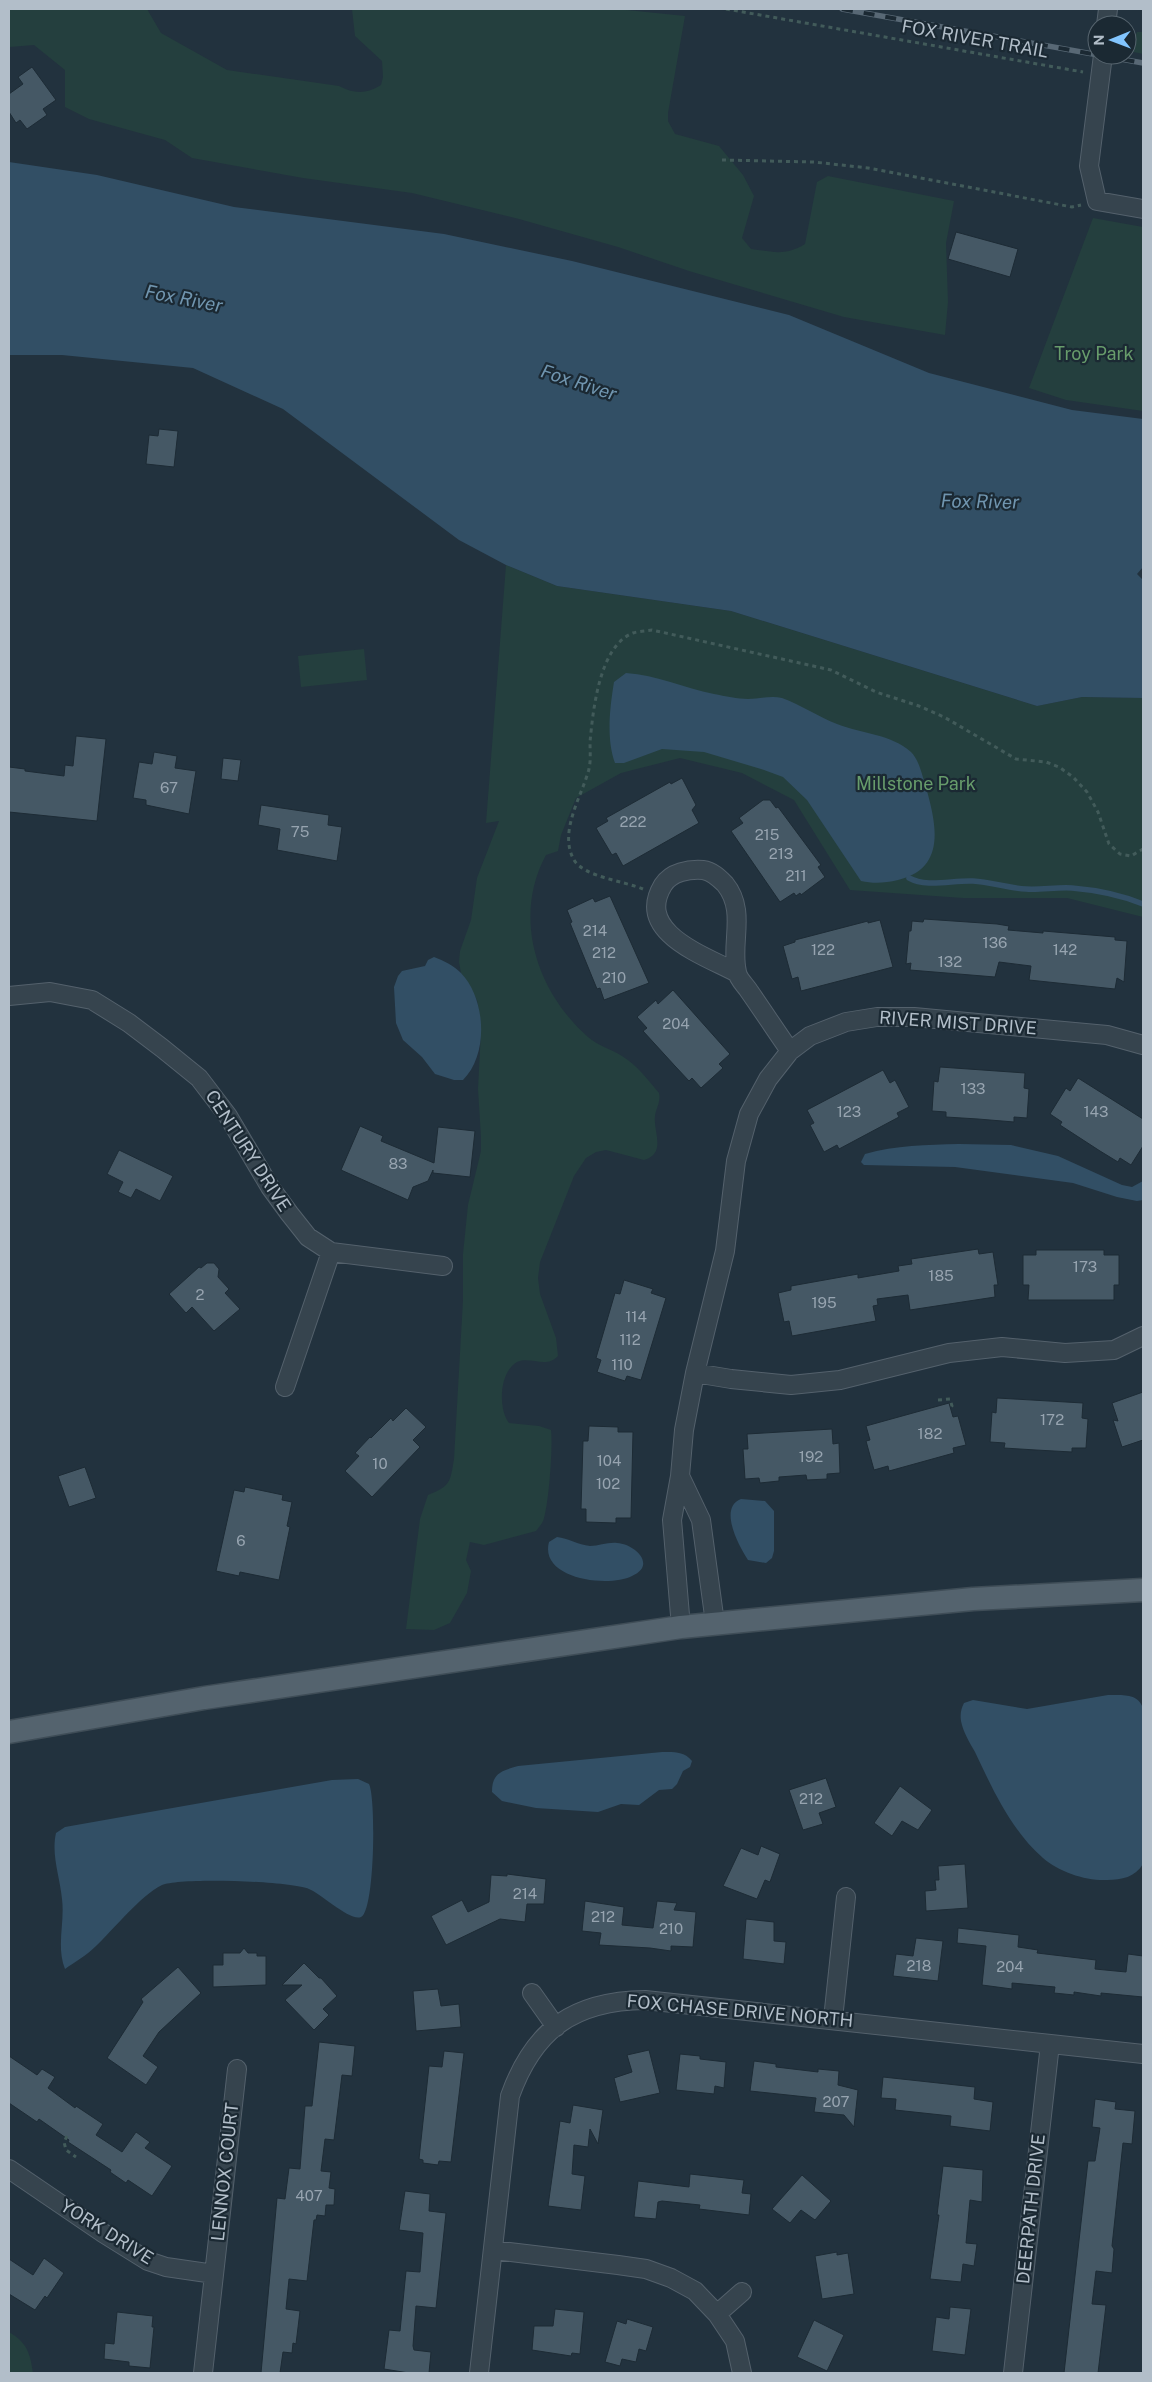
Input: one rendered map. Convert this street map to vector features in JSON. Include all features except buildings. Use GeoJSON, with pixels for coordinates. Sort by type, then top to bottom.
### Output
{"type":"FeatureCollection","features":[{"type":"Feature","properties":{"kind":"main road"},"geometry":{"type":"LineString","coordinates":[[9,1732],[204,1698],[681,1626],[973,1599],[1143,1590]]}},
{"type":"Feature","properties":{"kind":"street"},"geometry":{"type":"LineString","coordinates":[[1102,65],[1089,166],[1097,201],[1143,209]]}},
{"type":"Feature","properties":{"kind":"street"},"geometry":{"type":"LineString","coordinates":[[737,973],[736,911],[732,892],[719,877],[705,870],[684,870],[667,879],[658,894],[657,910],[662,925],[675,940],[692,952],[737,973],[790,1051]]}},
{"type":"Feature","properties":{"kind":"street","name":"CENTURY DRIVE"},"geometry":{"type":"LineString","coordinates":[[9,996],[50,992],[92,1000],[129,1023],[177,1060],[199,1078],[228,1116],[270,1187],[288,1213],[308,1237],[331,1252],[443,1266]]}},
{"type":"Feature","properties":{"kind":"street","name":"RIVER MIST DRIVE"},"geometry":{"type":"LineString","coordinates":[[681,1626],[672,1520],[680,1476],[684,1430],[695,1373],[725,1252],[736,1161],[749,1114],[768,1079],[790,1051],[810,1036],[846,1022],[877,1016],[914,1017],[1108,1035],[1143,1045]]}},
{"type":"Feature","properties":{"kind":"street"},"geometry":{"type":"LineString","coordinates":[[285,1387],[331,1252]]}},
{"type":"Feature","properties":{"kind":"street"},"geometry":{"type":"LineString","coordinates":[[695,1373],[791,1385],[840,1380],[950,1353],[1002,1348],[1065,1353],[1114,1350],[1143,1336]]}},
{"type":"Feature","properties":{"kind":"street"},"geometry":{"type":"LineString","coordinates":[[680,1476],[701,1520],[715,1623]]}},
{"type":"Feature","properties":{"kind":"street"},"geometry":{"type":"LineString","coordinates":[[834,2019],[846,1897]]}},
{"type":"Feature","properties":{"kind":"street"},"geometry":{"type":"LineString","coordinates":[[532,1993],[556,2027]]}},
{"type":"Feature","properties":{"kind":"street","name":"FOX CHASE DRIVE NORTH"},"geometry":{"type":"LineString","coordinates":[[479,2373],[510,2096],[520,2069],[532,2050],[556,2027],[591,2006],[618,2000],[654,2000],[1143,2054]]}},
{"type":"Feature","properties":{"kind":"street","name":"DEERPATH DRIVE"},"geometry":{"type":"LineString","coordinates":[[1013,2373],[1050,2044]]}},
{"type":"Feature","properties":{"kind":"street","name":"LENNOX COURT"},"geometry":{"type":"LineString","coordinates":[[203,2373],[237,2069]]}},
{"type":"Feature","properties":{"kind":"street","name":"YORK DRIVE"},"geometry":{"type":"LineString","coordinates":[[9,2169],[102,2233],[148,2261],[166,2267],[214,2274]]}},
{"type":"Feature","properties":{"kind":"street"},"geometry":{"type":"LineString","coordinates":[[493,2250],[646,2270],[671,2278],[695,2291],[717,2314],[734,2341],[742,2373]]}},
{"type":"Feature","properties":{"kind":"street"},"geometry":{"type":"LineString","coordinates":[[717,2314],[742,2292]]}},
{"type":"Feature","properties":{"kind":"path","name":"FOX RIVER TRAIL"},"geometry":{"type":"LineString","coordinates":[[726,9],[1101,75]]}},
{"type":"Feature","properties":{"kind":"path"},"geometry":{"type":"LineString","coordinates":[[722,160],[814,162],[868,168],[1072,207],[1097,201]]}},
{"type":"Feature","properties":{"kind":"path"},"geometry":{"type":"LineString","coordinates":[[658,894],[586,870],[574,862],[568,847],[570,826],[590,766],[593,713],[601,676],[611,654],[622,641],[633,633],[652,630],[830,670],[876,692],[919,706],[944,717],[1016,759],[1046,762],[1059,767],[1073,777],[1087,792],[1098,812],[1110,844],[1120,854],[1131,856],[1143,849]]}},
{"type":"Feature","properties":{"kind":"path"},"geometry":{"type":"LineString","coordinates":[[938,1400],[950,1399],[952,1406],[950,1408]]}},
{"type":"Feature","properties":{"kind":"path"},"geometry":{"type":"LineString","coordinates":[[68,2136],[64,2142],[66,2150],[76,2157]]}},
{"type":"Feature","properties":{"kind":"green space"},"geometry":{"type":"Polygon","coordinates":[[[9,9],[147,9],[161,33],[227,70],[339,86],[355,92],[371,90],[381,85],[383,77],[382,61],[355,36],[352,9],[617,9],[685,16],[668,121],[675,134],[719,146],[743,175],[754,196],[742,238],[751,249],[773,252],[785,252],[805,244],[817,182],[828,176],[954,201],[946,243],[948,302],[945,335],[844,317],[689,271],[618,247],[519,219],[412,193],[303,178],[192,158],[165,140],[89,119],[65,107],[65,70],[34,45],[9,47],[9,9]]]}},
{"type":"Feature","properties":{"kind":"green space"},"geometry":{"type":"Polygon","coordinates":[[[1137,32],[1143,32],[1143,54],[1137,53],[1137,32]]]}},
{"type":"Feature","properties":{"kind":"green space","name":"Troy Park"},"geometry":{"type":"Polygon","coordinates":[[[1093,218],[1143,227],[1143,411],[1066,400],[1029,388],[1093,218]]]}},
{"type":"Feature","properties":{"kind":"green space","name":"Millstone Park"},"geometry":{"type":"Polygon","coordinates":[[[506,565],[557,586],[731,611],[1037,706],[1082,697],[1143,698],[1143,917],[1067,898],[963,898],[850,890],[794,800],[742,773],[680,758],[621,773],[576,798],[561,835],[558,851],[546,855],[536,879],[531,904],[531,928],[535,953],[543,976],[555,998],[570,1019],[592,1040],[633,1064],[659,1093],[659,1102],[655,1116],[657,1147],[651,1157],[644,1160],[606,1150],[596,1152],[586,1158],[574,1176],[540,1262],[538,1278],[540,1294],[556,1338],[558,1356],[548,1362],[528,1360],[517,1362],[507,1374],[502,1391],[502,1400],[505,1417],[509,1423],[539,1426],[551,1430],[549,1487],[543,1522],[536,1531],[484,1545],[470,1542],[466,1560],[471,1571],[467,1593],[450,1623],[434,1630],[406,1629],[420,1519],[428,1495],[441,1489],[448,1482],[454,1459],[463,1300],[463,1254],[468,1205],[481,1151],[478,1089],[481,1031],[479,1011],[477,1000],[461,973],[459,962],[460,951],[471,920],[477,878],[499,821],[486,823],[506,565]]]}},
{"type":"Feature","properties":{"kind":"green space"},"geometry":{"type":"Polygon","coordinates":[[[364,649],[367,680],[301,687],[298,656],[364,649]]]}},
{"type":"Feature","properties":{"kind":"green space"},"geometry":{"type":"Polygon","coordinates":[[[9,2332],[20,2340],[27,2349],[33,2373],[9,2373],[9,2332]]]}},
{"type":"Feature","properties":{"kind":"water","name":"Fox River"},"geometry":{"type":"Polygon","coordinates":[[[9,162],[97,175],[234,207],[444,234],[572,261],[789,315],[929,373],[1072,410],[1143,419],[1143,567],[1137,574],[1143,580],[1143,698],[1082,697],[1037,706],[731,611],[557,586],[506,565],[459,540],[283,409],[193,368],[62,355],[9,355],[9,162]]]}},
{"type":"Feature","properties":{"kind":"water"},"geometry":{"type":"Polygon","coordinates":[[[626,673],[649,676],[731,697],[748,699],[782,698],[837,724],[895,741],[903,746],[917,760],[931,805],[935,832],[934,845],[924,867],[913,874],[889,882],[870,883],[861,881],[807,800],[783,777],[761,769],[704,752],[662,749],[624,763],[615,763],[610,744],[611,702],[614,682],[626,673]]]}},
{"type":"Feature","properties":{"kind":"water"},"geometry":{"type":"Polygon","coordinates":[[[434,957],[461,973],[476,997],[481,1026],[480,1042],[477,1056],[463,1080],[454,1080],[435,1074],[422,1057],[403,1040],[396,1023],[394,987],[398,976],[402,971],[425,966],[428,960],[434,957]]]}},
{"type":"Feature","properties":{"kind":"water"},"geometry":{"type":"Polygon","coordinates":[[[959,1144],[1011,1145],[1058,1156],[1122,1185],[1132,1187],[1143,1181],[1143,1200],[1137,1201],[1117,1197],[1073,1183],[955,1167],[864,1165],[861,1162],[865,1154],[888,1149],[959,1144]]]}},
{"type":"Feature","properties":{"kind":"water"},"geometry":{"type":"Polygon","coordinates":[[[741,1499],[765,1501],[774,1511],[774,1551],[772,1558],[766,1563],[748,1560],[732,1528],[731,1510],[734,1504],[741,1499]]]}},
{"type":"Feature","properties":{"kind":"water"},"geometry":{"type":"Polygon","coordinates":[[[557,1537],[590,1546],[614,1543],[624,1544],[641,1556],[643,1566],[632,1576],[621,1580],[593,1580],[578,1577],[554,1565],[549,1555],[549,1542],[557,1537]]]}},
{"type":"Feature","properties":{"kind":"water"},"geometry":{"type":"Polygon","coordinates":[[[1108,1695],[1133,1697],[1141,1703],[1143,1708],[1143,1864],[1128,1877],[1099,1880],[1073,1875],[1049,1863],[1021,1835],[996,1795],[967,1737],[962,1725],[961,1709],[964,1703],[973,1700],[1027,1709],[1108,1695]]]}},
{"type":"Feature","properties":{"kind":"water"},"geometry":{"type":"Polygon","coordinates":[[[662,1752],[686,1755],[692,1761],[690,1767],[683,1771],[677,1784],[672,1789],[659,1790],[639,1805],[621,1804],[598,1812],[536,1808],[502,1801],[492,1792],[492,1786],[499,1774],[518,1766],[662,1752]]]}},
{"type":"Feature","properties":{"kind":"water"},"geometry":{"type":"Polygon","coordinates":[[[358,1779],[369,1784],[373,1809],[372,1876],[366,1910],[361,1917],[350,1915],[309,1889],[298,1886],[236,1881],[173,1883],[162,1885],[145,1897],[92,1949],[65,1969],[61,1952],[63,1908],[56,1866],[55,1841],[56,1833],[65,1827],[332,1780],[358,1779]]]}},
{"type":"Feature","properties":{"kind":"waterway"},"geometry":{"type":"LineString","coordinates":[[909,878],[924,883],[973,881],[1026,889],[1081,889],[1117,896],[1143,904]]}},
{"type":"Feature","properties":{"kind":"railway"},"geometry":{"type":"LineString","coordinates":[[842,9],[1143,63]]}}]}
